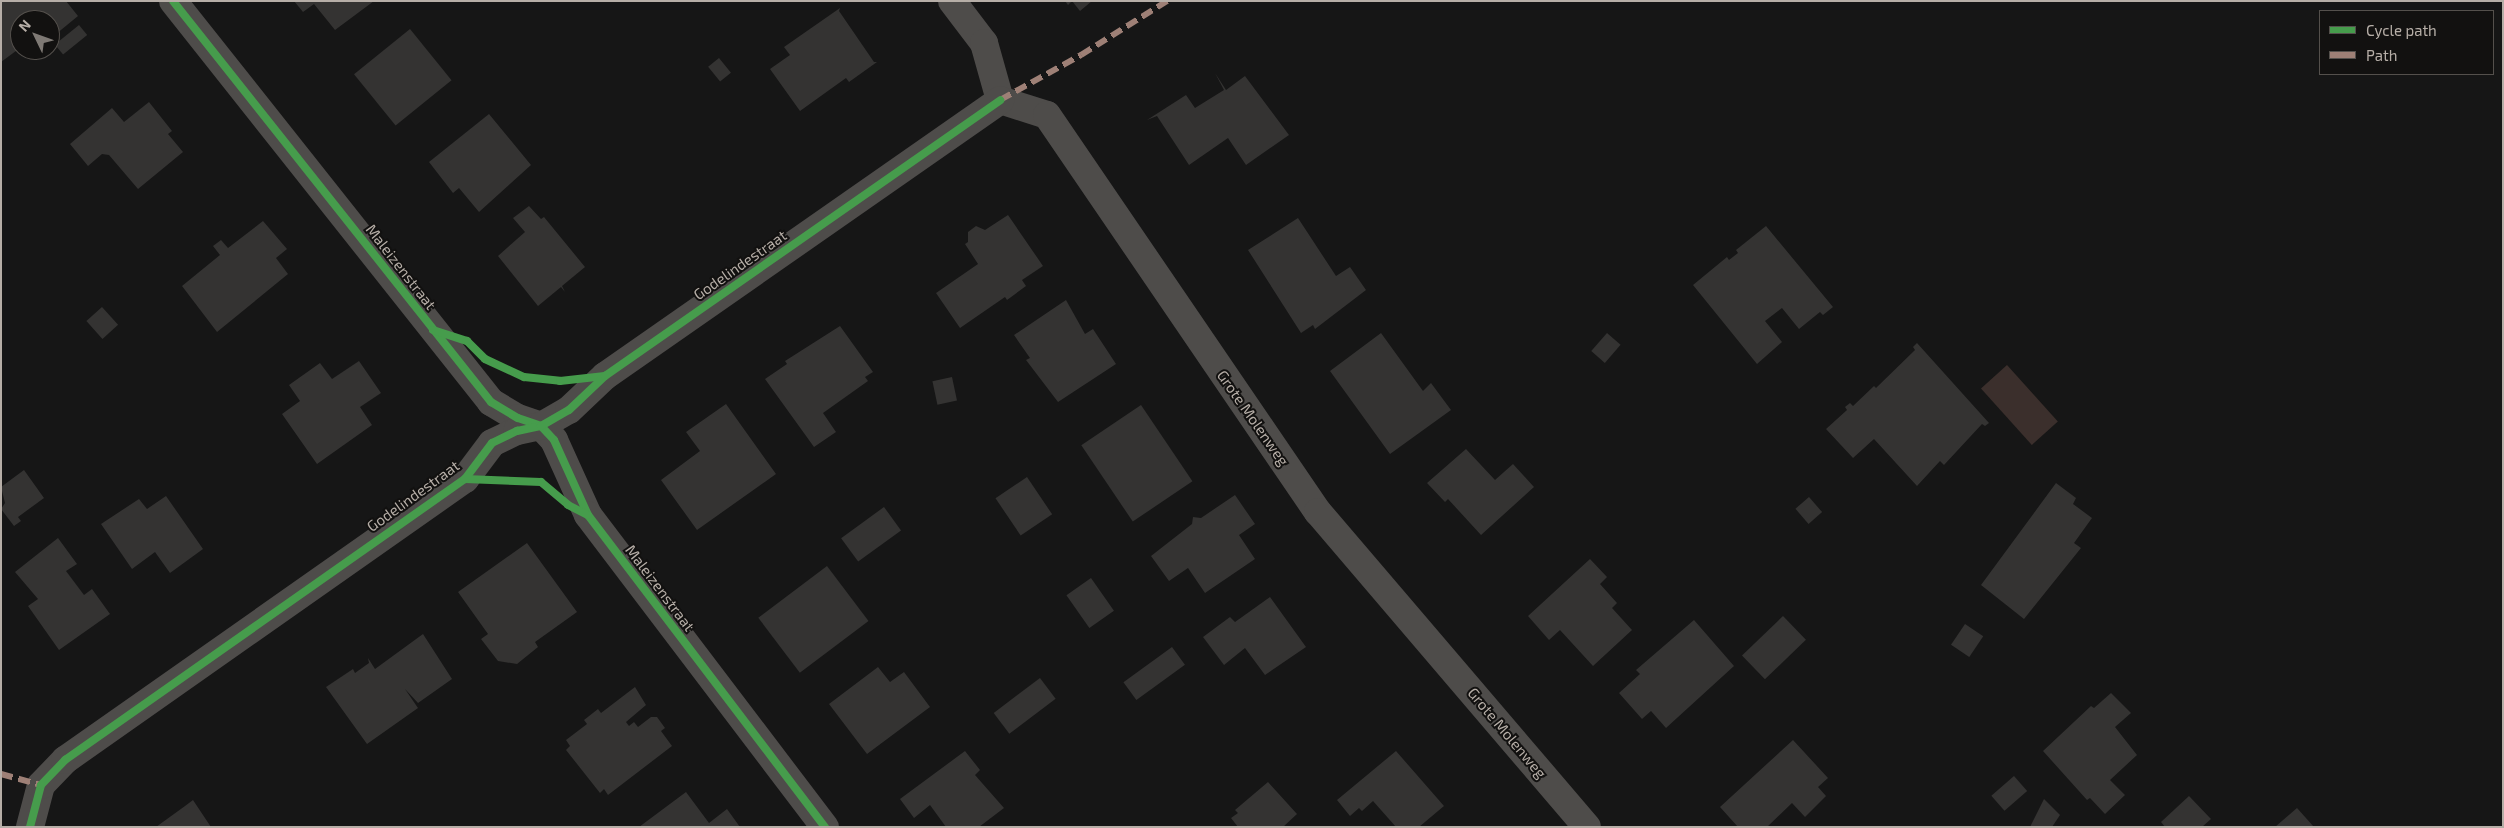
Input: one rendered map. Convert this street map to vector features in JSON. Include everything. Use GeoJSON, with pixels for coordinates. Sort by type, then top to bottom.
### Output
{"type":"FeatureCollection","features":[{"type":"Feature","properties":{"kind":"street","name":"Maleizenstraat"},"geometry":{"type":"LineString","coordinates":[[173,1],[492,402],[518,418],[541,426],[554,440],[588,515],[825,827]]}},
{"type":"Feature","properties":{"kind":"street"},"geometry":{"type":"LineString","coordinates":[[952,1],[984,43],[1000,100]]}},
{"type":"Feature","properties":{"kind":"street","name":"Godelindestraat"},"geometry":{"type":"LineString","coordinates":[[30,827],[41,785],[65,760],[465,479],[492,443],[517,431],[541,426],[568,410],[605,376],[1000,100]]}},
{"type":"Feature","properties":{"kind":"street","name":"Grote Molenweg"},"geometry":{"type":"LineString","coordinates":[[1000,100],[1047,115],[1318,512],[1587,827]]}},
{"type":"Feature","properties":{"kind":"shaded area"},"geometry":{"type":"Polygon","coordinates":[[[2007,365],[2058,421],[2032,445],[1981,388],[2007,365]]]}},
{"type":"Feature","properties":{"kind":"building"},"geometry":{"type":"Polygon","coordinates":[[[1,1],[66,1],[78,16],[60,31],[60,10],[10,10],[10,55],[1,62],[1,1]]]}},
{"type":"Feature","properties":{"kind":"building"},"geometry":{"type":"Polygon","coordinates":[[[294,1],[374,1],[335,30],[314,4],[303,12],[294,1]]]}},
{"type":"Feature","properties":{"kind":"building"},"geometry":{"type":"Polygon","coordinates":[[[1072,1],[1092,1],[1080,11],[1072,1]]]}},
{"type":"Feature","properties":{"kind":"building"},"geometry":{"type":"Polygon","coordinates":[[[840,8],[839,11],[874,62],[877,62],[849,82],[846,78],[800,111],[770,69],[790,55],[784,47],[840,8]]]}},
{"type":"Feature","properties":{"kind":"building"},"geometry":{"type":"Polygon","coordinates":[[[79,25],[87,35],[63,55],[60,51],[60,40],[79,25]]]}},
{"type":"Feature","properties":{"kind":"building"},"geometry":{"type":"Polygon","coordinates":[[[410,29],[452,80],[396,126],[354,74],[410,29]]]}},
{"type":"Feature","properties":{"kind":"building"},"geometry":{"type":"Polygon","coordinates":[[[719,58],[731,73],[720,82],[708,67],[719,58]]]}},
{"type":"Feature","properties":{"kind":"building"},"geometry":{"type":"Polygon","coordinates":[[[1215,73],[1226,90],[1245,76],[1289,135],[1246,165],[1228,138],[1189,165],[1157,116],[1147,120],[1186,95],[1195,108],[1224,90],[1215,73]]]}},
{"type":"Feature","properties":{"kind":"building"},"geometry":{"type":"Polygon","coordinates":[[[149,102],[172,131],[168,134],[183,152],[138,189],[109,155],[102,154],[88,166],[70,144],[112,108],[124,122],[149,102]]]}},
{"type":"Feature","properties":{"kind":"building"},"geometry":{"type":"Polygon","coordinates":[[[489,114],[531,165],[479,212],[459,188],[453,193],[429,162],[489,114]]]}},
{"type":"Feature","properties":{"kind":"building"},"geometry":{"type":"Polygon","coordinates":[[[529,206],[541,219],[544,217],[585,267],[562,286],[565,292],[561,287],[538,306],[498,256],[525,232],[513,218],[529,206]]]}},
{"type":"Feature","properties":{"kind":"building"},"geometry":{"type":"Polygon","coordinates":[[[1008,215],[1043,266],[1022,280],[1026,286],[1007,300],[1005,297],[960,328],[936,293],[978,264],[965,244],[968,242],[968,232],[976,226],[985,230],[1008,215]]]}},
{"type":"Feature","properties":{"kind":"building"},"geometry":{"type":"Polygon","coordinates":[[[1298,218],[1336,276],[1350,267],[1366,290],[1315,329],[1313,325],[1301,333],[1248,250],[1298,218]]]}},
{"type":"Feature","properties":{"kind":"building"},"geometry":{"type":"Polygon","coordinates":[[[263,221],[287,249],[276,258],[288,274],[217,332],[182,286],[220,255],[213,246],[221,240],[228,248],[263,221]]]}},
{"type":"Feature","properties":{"kind":"building"},"geometry":{"type":"Polygon","coordinates":[[[1766,226],[1833,307],[1823,315],[1820,312],[1799,329],[1782,308],[1765,321],[1782,342],[1757,364],[1693,285],[1727,257],[1729,260],[1738,253],[1736,250],[1766,226]]]}},
{"type":"Feature","properties":{"kind":"building"},"geometry":{"type":"Polygon","coordinates":[[[1066,300],[1085,334],[1093,329],[1116,364],[1058,402],[1026,360],[1030,358],[1014,335],[1066,300]]]}},
{"type":"Feature","properties":{"kind":"building"},"geometry":{"type":"Polygon","coordinates":[[[102,307],[118,325],[102,339],[86,321],[102,307]]]}},
{"type":"Feature","properties":{"kind":"building"},"geometry":{"type":"Polygon","coordinates":[[[840,326],[873,372],[865,377],[868,381],[823,413],[836,432],[814,447],[765,379],[787,364],[785,361],[840,326]]]}},
{"type":"Feature","properties":{"kind":"building"},"geometry":{"type":"Polygon","coordinates":[[[1381,333],[1423,391],[1431,383],[1451,410],[1390,454],[1330,371],[1381,333]]]}},
{"type":"Feature","properties":{"kind":"building"},"geometry":{"type":"Polygon","coordinates":[[[1607,333],[1621,345],[1605,363],[1591,351],[1607,333]]]}},
{"type":"Feature","properties":{"kind":"building"},"geometry":{"type":"Polygon","coordinates":[[[1917,343],[1989,423],[1985,426],[1982,424],[1944,465],[1940,461],[1917,486],[1874,439],[1853,458],[1826,429],[1847,410],[1845,407],[1850,403],[1853,406],[1874,386],[1876,388],[1915,350],[1913,347],[1917,343]]]}},
{"type":"Feature","properties":{"kind":"building"},"geometry":{"type":"Polygon","coordinates":[[[359,361],[381,393],[360,407],[372,425],[317,464],[282,414],[300,401],[289,385],[320,363],[332,379],[359,361]]]}},
{"type":"Feature","properties":{"kind":"building"},"geometry":{"type":"Polygon","coordinates":[[[952,377],[957,400],[937,405],[932,381],[952,377]]]}},
{"type":"Feature","properties":{"kind":"building"},"geometry":{"type":"Polygon","coordinates":[[[726,404],[776,474],[697,530],[661,480],[700,451],[686,432],[726,404]]]}},
{"type":"Feature","properties":{"kind":"building"},"geometry":{"type":"Polygon","coordinates":[[[1141,405],[1192,481],[1133,522],[1081,445],[1141,405]]]}},
{"type":"Feature","properties":{"kind":"building"},"geometry":{"type":"Polygon","coordinates":[[[1466,449],[1495,480],[1513,464],[1534,487],[1481,535],[1448,499],[1445,502],[1427,483],[1466,449]]]}},
{"type":"Feature","properties":{"kind":"building"},"geometry":{"type":"Polygon","coordinates":[[[24,470],[44,498],[18,517],[21,521],[14,526],[1,509],[5,503],[1,487],[24,470]]]}},
{"type":"Feature","properties":{"kind":"building"},"geometry":{"type":"Polygon","coordinates":[[[1027,477],[1052,514],[1021,536],[995,498],[1027,477]]]}},
{"type":"Feature","properties":{"kind":"building"},"geometry":{"type":"Polygon","coordinates":[[[2056,483],[2076,498],[2073,504],[2092,518],[2074,543],[2081,548],[2024,619],[1981,585],[2056,483]]]}},
{"type":"Feature","properties":{"kind":"building"},"geometry":{"type":"Polygon","coordinates":[[[1235,495],[1255,524],[1239,535],[1255,559],[1205,593],[1188,568],[1169,581],[1151,556],[1192,524],[1193,517],[1201,518],[1235,495]]]}},
{"type":"Feature","properties":{"kind":"building"},"geometry":{"type":"Polygon","coordinates":[[[166,496],[203,549],[170,573],[155,552],[132,569],[101,524],[139,499],[147,509],[166,496]]]}},
{"type":"Feature","properties":{"kind":"building"},"geometry":{"type":"Polygon","coordinates":[[[1809,497],[1822,512],[1809,524],[1795,509],[1809,497]]]}},
{"type":"Feature","properties":{"kind":"building"},"geometry":{"type":"Polygon","coordinates":[[[884,507],[901,530],[858,562],[841,538],[884,507]]]}},
{"type":"Feature","properties":{"kind":"building"},"geometry":{"type":"Polygon","coordinates":[[[58,538],[77,564],[66,571],[84,595],[92,589],[110,614],[59,650],[28,606],[38,599],[15,572],[58,538]]]}},
{"type":"Feature","properties":{"kind":"building"},"geometry":{"type":"Polygon","coordinates":[[[527,543],[577,612],[535,642],[538,647],[517,664],[498,661],[481,639],[488,634],[458,592],[527,543]]]}},
{"type":"Feature","properties":{"kind":"building"},"geometry":{"type":"Polygon","coordinates":[[[1590,559],[1607,577],[1600,584],[1617,603],[1612,608],[1632,630],[1593,666],[1560,630],[1549,640],[1528,616],[1590,559]]]}},
{"type":"Feature","properties":{"kind":"building"},"geometry":{"type":"Polygon","coordinates":[[[827,566],[869,621],[800,673],[758,618],[827,566]]]}},
{"type":"Feature","properties":{"kind":"building"},"geometry":{"type":"Polygon","coordinates":[[[1091,578],[1114,611],[1089,628],[1066,595],[1091,578]]]}},
{"type":"Feature","properties":{"kind":"building"},"geometry":{"type":"Polygon","coordinates":[[[1270,597],[1306,647],[1265,675],[1245,648],[1224,665],[1203,637],[1230,617],[1235,622],[1270,597]]]}},
{"type":"Feature","properties":{"kind":"building"},"geometry":{"type":"Polygon","coordinates":[[[1783,616],[1806,640],[1765,679],[1742,656],[1783,616]]]}},
{"type":"Feature","properties":{"kind":"building"},"geometry":{"type":"Polygon","coordinates":[[[1694,620],[1734,666],[1666,728],[1651,711],[1642,719],[1619,693],[1640,674],[1636,670],[1694,620]]]}},
{"type":"Feature","properties":{"kind":"building"},"geometry":{"type":"Polygon","coordinates":[[[1965,624],[1983,636],[1969,657],[1951,645],[1965,624]]]}},
{"type":"Feature","properties":{"kind":"building"},"geometry":{"type":"Polygon","coordinates":[[[423,634],[452,679],[418,703],[405,689],[418,708],[367,744],[326,687],[353,669],[355,673],[369,663],[368,658],[375,669],[423,634]]]}},
{"type":"Feature","properties":{"kind":"building"},"geometry":{"type":"Polygon","coordinates":[[[1172,647],[1185,665],[1136,700],[1123,682],[1172,647]]]}},
{"type":"Feature","properties":{"kind":"building"},"geometry":{"type":"Polygon","coordinates":[[[878,667],[890,682],[904,672],[930,707],[867,754],[829,704],[878,667]]]}},
{"type":"Feature","properties":{"kind":"building"},"geometry":{"type":"Polygon","coordinates":[[[1040,678],[1056,699],[1009,734],[994,713],[1040,678]]]}},
{"type":"Feature","properties":{"kind":"building"},"geometry":{"type":"Polygon","coordinates":[[[635,687],[646,705],[626,722],[629,726],[634,722],[638,727],[651,717],[657,717],[665,728],[661,731],[672,746],[608,795],[604,789],[600,793],[566,750],[570,746],[566,740],[587,724],[584,720],[598,709],[601,713],[635,687]]]}},
{"type":"Feature","properties":{"kind":"building"},"geometry":{"type":"Polygon","coordinates":[[[2111,693],[2131,713],[2115,727],[2137,755],[2110,780],[2125,795],[2105,814],[2090,798],[2087,800],[2043,751],[2091,706],[2094,708],[2111,693]]]}},
{"type":"Feature","properties":{"kind":"building"},"geometry":{"type":"Polygon","coordinates":[[[1793,740],[1828,778],[1818,787],[1826,796],[1805,817],[1792,803],[1767,827],[1738,827],[1720,807],[1793,740]]]}},
{"type":"Feature","properties":{"kind":"building"},"geometry":{"type":"Polygon","coordinates":[[[965,751],[980,770],[975,775],[1004,808],[979,827],[946,827],[930,805],[914,818],[900,799],[965,751]]]}},
{"type":"Feature","properties":{"kind":"building"},"geometry":{"type":"Polygon","coordinates":[[[1396,751],[1444,806],[1419,827],[1396,827],[1373,801],[1362,811],[1359,808],[1350,816],[1337,800],[1396,751]]]}},
{"type":"Feature","properties":{"kind":"building"},"geometry":{"type":"Polygon","coordinates":[[[2014,776],[2027,791],[2004,811],[1991,796],[2014,776]]]}},
{"type":"Feature","properties":{"kind":"building"},"geometry":{"type":"Polygon","coordinates":[[[1268,782],[1297,814],[1283,827],[1238,827],[1231,818],[1238,813],[1235,810],[1268,782]]]}},
{"type":"Feature","properties":{"kind":"building"},"geometry":{"type":"Polygon","coordinates":[[[686,792],[709,823],[727,809],[740,827],[639,827],[686,792]]]}},
{"type":"Feature","properties":{"kind":"building"},"geometry":{"type":"Polygon","coordinates":[[[2189,796],[2211,819],[2202,827],[2165,827],[2161,822],[2189,796]]]}},
{"type":"Feature","properties":{"kind":"building"},"geometry":{"type":"Polygon","coordinates":[[[2044,799],[2060,815],[2052,827],[2030,827],[2044,799]]]}},
{"type":"Feature","properties":{"kind":"building"},"geometry":{"type":"Polygon","coordinates":[[[193,800],[211,827],[156,827],[185,806],[193,800]]]}},
{"type":"Feature","properties":{"kind":"building"},"geometry":{"type":"Polygon","coordinates":[[[2297,808],[2314,827],[2275,827],[2297,808]]]}},
{"type":"Feature","properties":{"kind":"marked path"},"geometry":{"type":"LineString","coordinates":[[1000,100],[1081,55],[1167,1]]}},
{"type":"Feature","properties":{"kind":"marked path"},"geometry":{"type":"LineString","coordinates":[[1,774],[41,785]]}},
{"type":"Feature","properties":{"kind":"cycle path"},"geometry":{"type":"LineString","coordinates":[[173,1],[491,402],[518,418],[541,426],[554,440],[588,515],[825,827]]}},
{"type":"Feature","properties":{"kind":"cycle path"},"geometry":{"type":"LineString","coordinates":[[30,827],[41,785],[65,760],[465,479],[492,443],[517,431],[541,426],[569,410],[605,376],[1000,100]]}},
{"type":"Feature","properties":{"kind":"cycle path"},"geometry":{"type":"LineString","coordinates":[[433,330],[467,341],[485,359],[524,377],[560,381],[605,376]]}},
{"type":"Feature","properties":{"kind":"cycle path"},"geometry":{"type":"LineString","coordinates":[[465,479],[541,482],[568,505],[588,515]]}}]}
